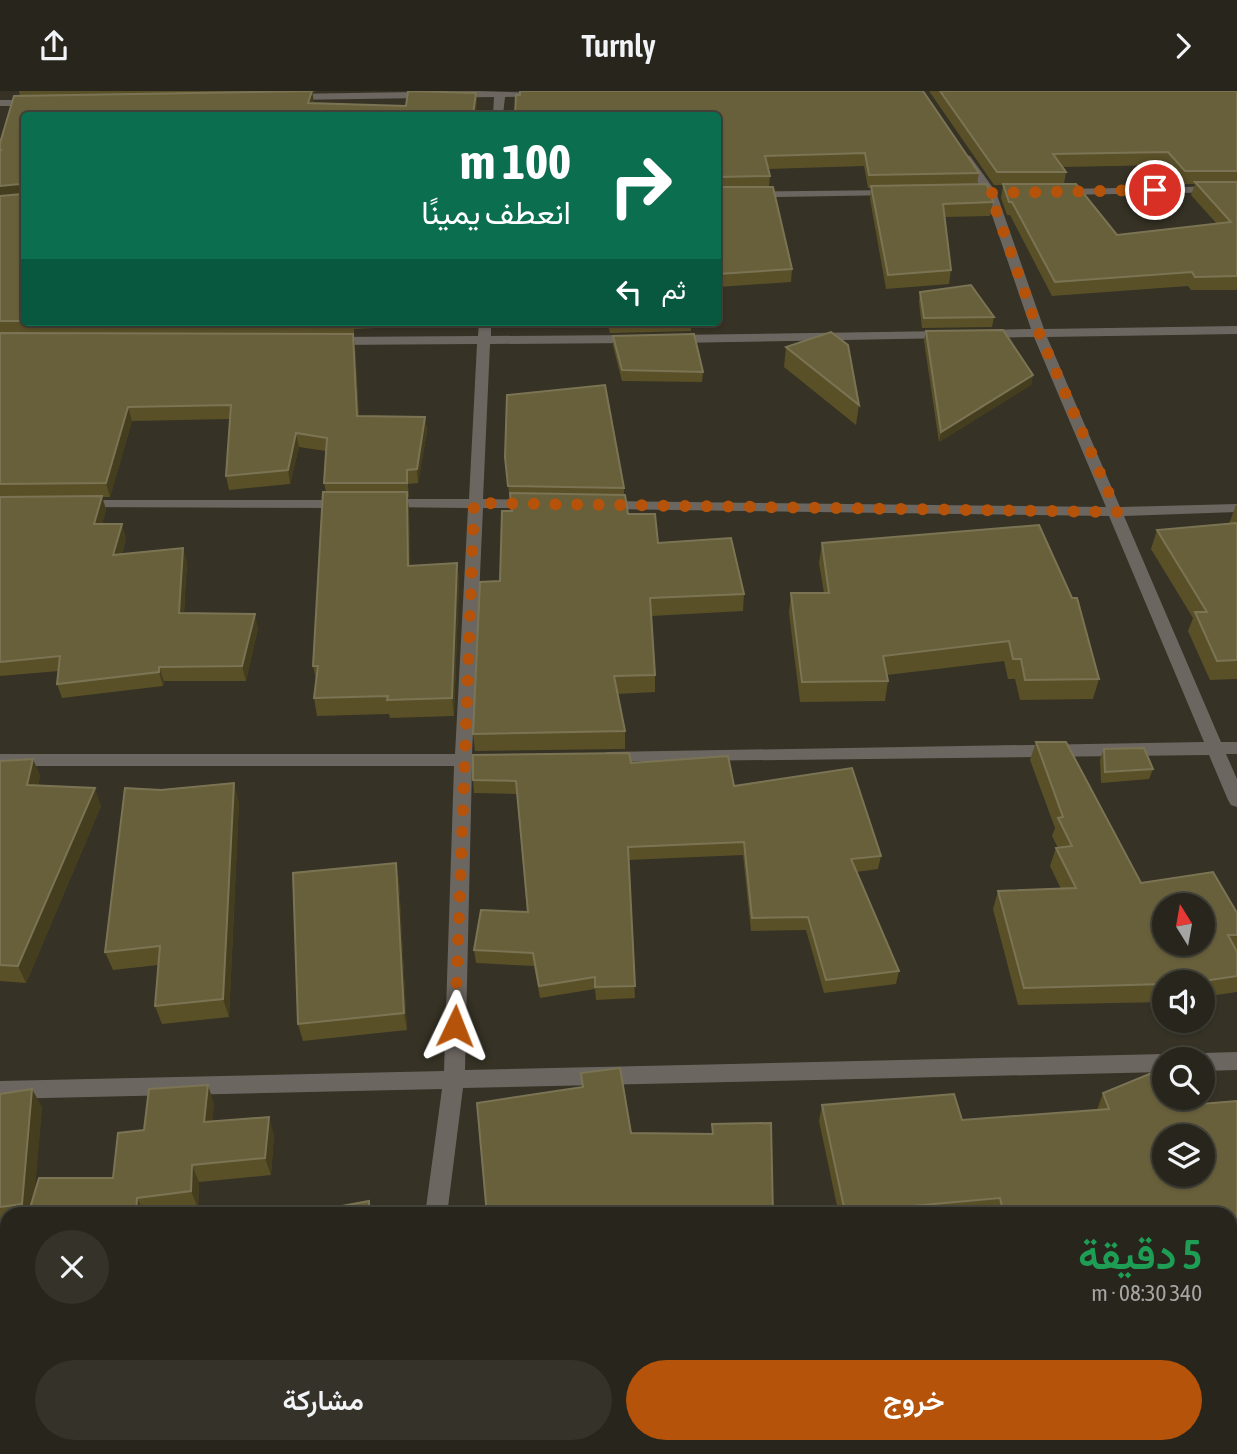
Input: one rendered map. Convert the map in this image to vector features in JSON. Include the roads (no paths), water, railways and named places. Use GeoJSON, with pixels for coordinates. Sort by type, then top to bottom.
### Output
{"type":"FeatureCollection","features":[{"type":"Feature","properties":{"kind":"street"},"geometry":{"type":"LineString","coordinates":[[498,112],[500,92]]}},
{"type":"Feature","properties":{"kind":"street"},"geometry":{"type":"LineString","coordinates":[[278,98],[554,92]]}},
{"type":"Feature","properties":{"kind":"street"},"geometry":{"type":"LineString","coordinates":[[0,103],[42,102]]}},
{"type":"Feature","properties":{"kind":"street"},"geometry":{"type":"LineString","coordinates":[[959,147],[990,193],[1039,333],[1237,800]]}},
{"type":"Feature","properties":{"kind":"street"},"geometry":{"type":"LineString","coordinates":[[1045,192],[1237,189]]}},
{"type":"Feature","properties":{"kind":"street"},"geometry":{"type":"LineString","coordinates":[[721,195],[908,193]]}},
{"type":"Feature","properties":{"kind":"street"},"geometry":{"type":"LineString","coordinates":[[437,1207],[454,1079],[463,760],[485,326]]}},
{"type":"Feature","properties":{"kind":"street"},"geometry":{"type":"LineString","coordinates":[[318,341],[1237,330]]}},
{"type":"Feature","properties":{"kind":"street"},"geometry":{"type":"LineString","coordinates":[[70,504],[544,504]]}},
{"type":"Feature","properties":{"kind":"street"},"geometry":{"type":"LineString","coordinates":[[586,505],[1117,512],[1237,508]]}},
{"type":"Feature","properties":{"kind":"street"},"geometry":{"type":"LineString","coordinates":[[588,758],[1237,748]]}},
{"type":"Feature","properties":{"kind":"street"},"geometry":{"type":"LineString","coordinates":[[0,760],[518,759]]}},
{"type":"Feature","properties":{"kind":"street"},"geometry":{"type":"LineString","coordinates":[[1215,1062],[1237,1061]]}},
{"type":"Feature","properties":{"kind":"street"},"geometry":{"type":"LineString","coordinates":[[0,1090],[1152,1063]]}}]}
